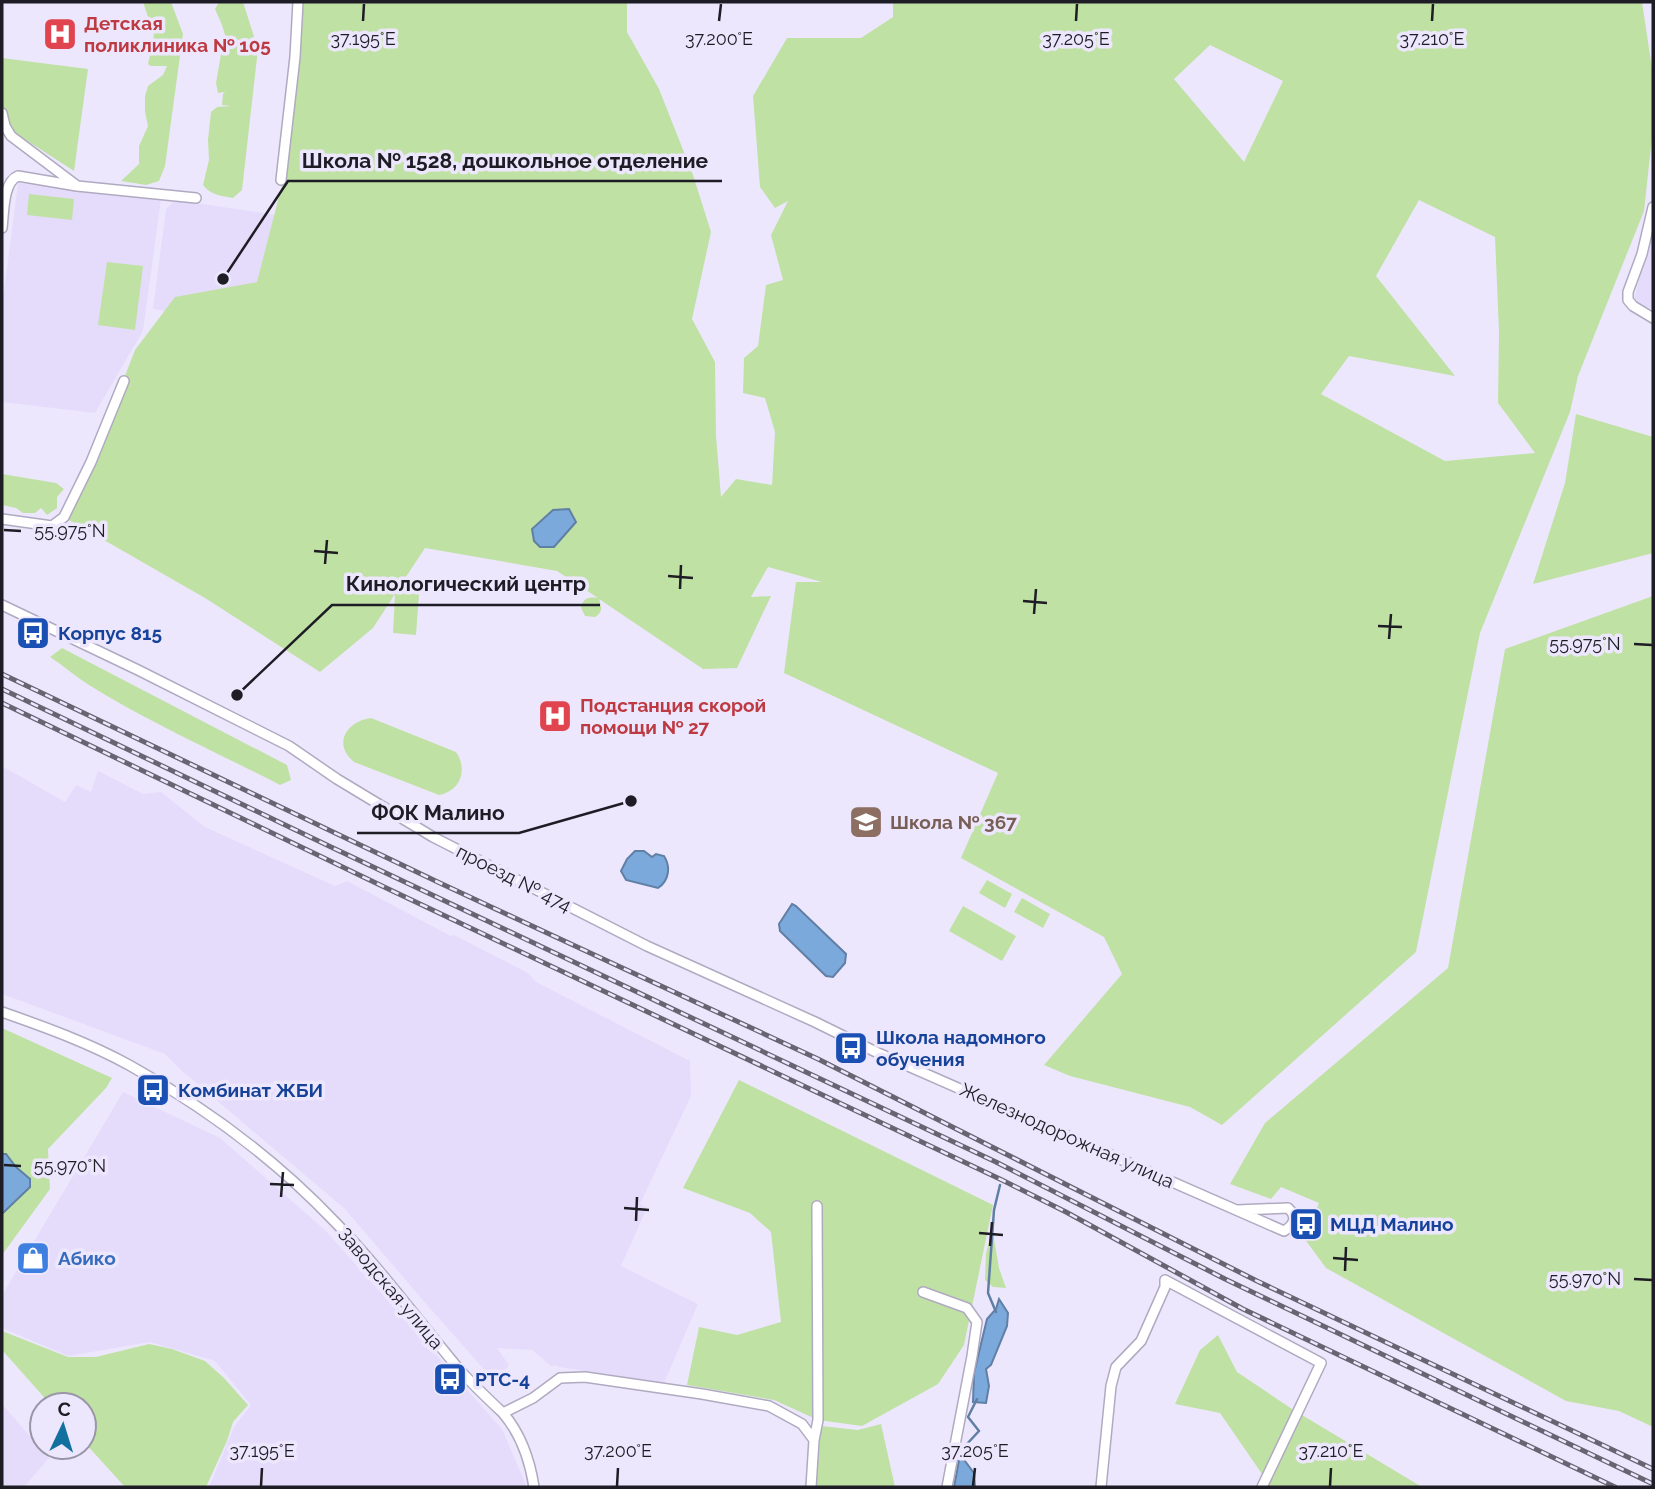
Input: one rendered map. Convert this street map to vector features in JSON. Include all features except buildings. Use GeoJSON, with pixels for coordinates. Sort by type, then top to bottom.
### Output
{"type":"FeatureCollection","features":[{"type":"Feature","properties":{"kind":"street"},"geometry":{"type":"LineString","coordinates":[[281,180],[295,57],[298,2]]}},
{"type":"Feature","properties":{"kind":"street"},"geometry":{"type":"LineString","coordinates":[[2,113],[11,136],[77,186]]}},
{"type":"Feature","properties":{"kind":"street"},"geometry":{"type":"LineString","coordinates":[[2,228],[7,186],[12,178],[18,176],[77,186],[196,198]]}},
{"type":"Feature","properties":{"kind":"street"},"geometry":{"type":"LineString","coordinates":[[1653,207],[1628,300],[1653,318]]}},
{"type":"Feature","properties":{"kind":"street"},"geometry":{"type":"LineString","coordinates":[[2,519],[52,526],[64,517],[91,462],[124,381]]}},
{"type":"Feature","properties":{"kind":"street","name":"проезд № 474"},"geometry":{"type":"LineString","coordinates":[[2,605],[289,746],[337,779],[444,843],[647,946],[849,1040]]}},
{"type":"Feature","properties":{"kind":"street","name":"Заводская улица"},"geometry":{"type":"LineString","coordinates":[[2,1012],[50,1029],[127,1064],[206,1111],[278,1166],[337,1223],[459,1370],[512,1424],[531,1472],[534,1487]]}},
{"type":"Feature","properties":{"kind":"street","name":"Железнодорожная улица"},"geometry":{"type":"LineString","coordinates":[[849,1040],[1284,1231],[1291,1227],[1294,1219],[1288,1208],[1237,1210]]}},
{"type":"Feature","properties":{"kind":"street"},"geometry":{"type":"LineString","coordinates":[[811,1487],[818,1420],[817,1206]]}},
{"type":"Feature","properties":{"kind":"street"},"geometry":{"type":"LineString","coordinates":[[1101,1487],[1111,1386],[1116,1367],[1141,1341],[1165,1287],[1165,1280],[1321,1363],[1262,1487]]}},
{"type":"Feature","properties":{"kind":"street"},"geometry":{"type":"LineString","coordinates":[[923,1292],[967,1308],[976,1322],[947,1487]]}},
{"type":"Feature","properties":{"kind":"street"},"geometry":{"type":"LineString","coordinates":[[503,1413],[533,1398],[560,1378],[585,1377],[769,1406],[802,1424],[814,1440]]}},
{"type":"Feature","properties":{"kind":"shaded area"},"geometry":{"type":"Polygon","coordinates":[[[18,183],[161,199],[143,331],[95,413],[2,402],[2,307],[18,183]]]}},
{"type":"Feature","properties":{"kind":"shaded area"},"geometry":{"type":"Polygon","coordinates":[[[175,200],[289,217],[288,302],[214,318],[153,309],[166,209],[175,200]]]}},
{"type":"Feature","properties":{"kind":"shaded area"},"geometry":{"type":"Polygon","coordinates":[[[1653,225],[1653,309],[1634,300],[1653,225]]]}},
{"type":"Feature","properties":{"kind":"shaded area"},"geometry":{"type":"Polygon","coordinates":[[[2,766],[65,802],[76,785],[91,792],[98,771],[143,794],[161,792],[205,827],[335,886],[347,881],[528,973],[536,982],[690,1061],[691,1096],[640,1204],[647,1208],[621,1266],[698,1304],[664,1383],[554,1365],[552,1367],[532,1350],[497,1348],[509,1365],[495,1382],[345,1209],[165,1054],[2,994],[2,766]]]}},
{"type":"Feature","properties":{"kind":"shaded area"},"geometry":{"type":"Polygon","coordinates":[[[123,1092],[220,1138],[325,1230],[502,1429],[527,1487],[209,1487],[234,1427],[251,1405],[215,1361],[150,1342],[68,1356],[2,1328],[2,1295],[123,1092]]]}},
{"type":"Feature","properties":{"kind":"shaded area"},"geometry":{"type":"Polygon","coordinates":[[[2,1404],[28,1434],[28,1461],[46,1461],[24,1487],[2,1487],[2,1404]]]}},
{"type":"Feature","properties":{"kind":"green space"},"geometry":{"type":"Polygon","coordinates":[[[143,2],[171,2],[183,34],[165,166],[159,181],[146,185],[121,181],[139,164],[139,146],[148,126],[145,96],[148,86],[163,75],[167,66],[148,64],[154,35],[143,2]]]}},
{"type":"Feature","properties":{"kind":"green space"},"geometry":{"type":"Polygon","coordinates":[[[219,2],[243,2],[258,49],[242,190],[233,198],[213,193],[203,185],[209,160],[211,112],[217,107],[231,106],[222,105],[225,92],[218,93],[216,83],[221,54],[227,42],[215,9],[219,2]]]}},
{"type":"Feature","properties":{"kind":"green space"},"geometry":{"type":"Polygon","coordinates":[[[304,2],[627,2],[627,32],[659,89],[693,175],[711,232],[692,319],[715,362],[716,436],[721,497],[736,479],[772,485],[775,432],[765,398],[743,393],[744,358],[758,346],[766,285],[783,280],[771,235],[788,201],[775,208],[760,187],[753,96],[787,38],[861,38],[893,17],[893,2],[1642,2],[1653,75],[1653,128],[1644,211],[1578,376],[1570,412],[1480,633],[1416,952],[1222,1125],[1190,1107],[1070,1076],[1044,1065],[1122,974],[1104,937],[961,858],[998,773],[784,673],[796,582],[822,582],[768,567],[751,597],[771,596],[737,668],[703,669],[599,599],[600,613],[595,617],[585,616],[581,608],[583,602],[598,598],[557,571],[425,548],[396,592],[419,594],[416,635],[393,633],[395,594],[373,628],[320,672],[205,598],[69,520],[135,350],[175,297],[257,282],[285,173],[304,2]],[[1210,45],[1174,79],[1244,162],[1283,81],[1210,45]],[[1419,200],[1376,276],[1455,376],[1349,356],[1321,394],[1445,461],[1535,453],[1498,403],[1499,331],[1495,237],[1419,200]]]}},
{"type":"Feature","properties":{"kind":"green space"},"geometry":{"type":"Polygon","coordinates":[[[2,58],[88,69],[74,171],[15,133],[7,124],[2,102],[2,58]]]}},
{"type":"Feature","properties":{"kind":"green space"},"geometry":{"type":"Polygon","coordinates":[[[29,194],[74,199],[72,220],[27,215],[29,194]]]}},
{"type":"Feature","properties":{"kind":"green space"},"geometry":{"type":"Polygon","coordinates":[[[107,262],[143,266],[135,330],[98,325],[107,262]]]}},
{"type":"Feature","properties":{"kind":"green space"},"geometry":{"type":"Polygon","coordinates":[[[1576,414],[1653,437],[1653,553],[1533,584],[1565,483],[1576,414]]]}},
{"type":"Feature","properties":{"kind":"green space"},"geometry":{"type":"Polygon","coordinates":[[[2,474],[56,483],[64,489],[57,497],[57,508],[47,515],[41,508],[35,513],[23,513],[16,508],[2,505],[2,474]]]}},
{"type":"Feature","properties":{"kind":"green space"},"geometry":{"type":"Polygon","coordinates":[[[1653,596],[1653,1427],[1619,1411],[1566,1401],[1326,1268],[1304,1238],[1319,1203],[1281,1187],[1271,1199],[1230,1184],[1265,1123],[1448,968],[1505,649],[1653,596]]]}},
{"type":"Feature","properties":{"kind":"green space"},"geometry":{"type":"Polygon","coordinates":[[[62,648],[287,765],[291,780],[280,785],[112,699],[50,657],[62,648]]]}},
{"type":"Feature","properties":{"kind":"green space"},"geometry":{"type":"Polygon","coordinates":[[[371,718],[456,752],[462,772],[453,789],[439,795],[354,762],[344,748],[345,734],[355,724],[371,718]]]}},
{"type":"Feature","properties":{"kind":"green space"},"geometry":{"type":"Polygon","coordinates":[[[987,880],[1012,894],[1005,908],[979,893],[987,880]]]}},
{"type":"Feature","properties":{"kind":"green space"},"geometry":{"type":"Polygon","coordinates":[[[1022,898],[1050,914],[1043,928],[1014,912],[1022,898]]]}},
{"type":"Feature","properties":{"kind":"green space"},"geometry":{"type":"Polygon","coordinates":[[[963,906],[1016,936],[1002,961],[949,931],[963,906]]]}},
{"type":"Feature","properties":{"kind":"green space"},"geometry":{"type":"Polygon","coordinates":[[[2,1028],[112,1078],[106,1088],[48,1149],[50,1189],[2,1255],[2,1028]]]}},
{"type":"Feature","properties":{"kind":"green space"},"geometry":{"type":"Polygon","coordinates":[[[739,1080],[993,1205],[964,1345],[938,1384],[862,1426],[818,1420],[774,1400],[687,1385],[699,1327],[737,1335],[781,1322],[771,1232],[750,1213],[683,1188],[739,1080]]]}},
{"type":"Feature","properties":{"kind":"green space"},"geometry":{"type":"Polygon","coordinates":[[[992,1227],[999,1268],[1006,1288],[993,1287],[985,1280],[986,1254],[992,1227]]]}},
{"type":"Feature","properties":{"kind":"green space"},"geometry":{"type":"Polygon","coordinates":[[[2,1331],[68,1357],[96,1357],[149,1344],[172,1349],[205,1361],[248,1405],[233,1422],[206,1487],[125,1487],[98,1457],[98,1391],[39,1391],[2,1350],[2,1331]]]}},
{"type":"Feature","properties":{"kind":"green space"},"geometry":{"type":"Polygon","coordinates":[[[1218,1335],[1237,1372],[1292,1409],[1422,1487],[1262,1487],[1262,1474],[1220,1413],[1175,1404],[1200,1350],[1218,1335]]]}},
{"type":"Feature","properties":{"kind":"green space"},"geometry":{"type":"Polygon","coordinates":[[[881,1424],[895,1487],[816,1487],[821,1426],[858,1430],[881,1424]]]}},
{"type":"Feature","properties":{"kind":"water"},"geometry":{"type":"Polygon","coordinates":[[[569,509],[576,522],[554,547],[540,547],[534,541],[532,529],[553,510],[569,509]]]}},
{"type":"Feature","properties":{"kind":"water"},"geometry":{"type":"Polygon","coordinates":[[[635,851],[644,851],[652,857],[656,854],[664,856],[668,874],[665,882],[658,888],[626,880],[621,871],[635,851]]]}},
{"type":"Feature","properties":{"kind":"water"},"geometry":{"type":"Polygon","coordinates":[[[792,904],[846,954],[845,963],[833,977],[826,976],[780,931],[779,924],[792,904]]]}},
{"type":"Feature","properties":{"kind":"water"},"geometry":{"type":"Polygon","coordinates":[[[2,1154],[6,1154],[30,1179],[30,1187],[2,1214],[2,1154]]]}},
{"type":"Feature","properties":{"kind":"water"},"geometry":{"type":"Polygon","coordinates":[[[999,1299],[1008,1313],[1007,1326],[991,1365],[986,1369],[989,1386],[986,1403],[973,1402],[974,1373],[987,1319],[996,1309],[999,1299]]]}},
{"type":"Feature","properties":{"kind":"water"},"geometry":{"type":"Polygon","coordinates":[[[963,1454],[974,1473],[975,1487],[954,1487],[960,1455],[963,1454]]]}},
{"type":"Feature","properties":{"kind":"waterway"},"geometry":{"type":"LineString","coordinates":[[996,1312],[988,1293],[994,1210],[1000,1185]]}},
{"type":"Feature","properties":{"kind":"waterway"},"geometry":{"type":"LineString","coordinates":[[963,1454],[966,1445],[979,1431],[968,1417],[977,1399]]}},
{"type":"Feature","properties":{"kind":"railway"},"geometry":{"type":"LineString","coordinates":[[2,674],[442,884],[818,1059],[1257,1281],[1653,1469]]}},
{"type":"Feature","properties":{"kind":"railway"},"geometry":{"type":"LineString","coordinates":[[2,689],[996,1162],[1225,1279],[1653,1484]]}},
{"type":"Feature","properties":{"kind":"railway"},"geometry":{"type":"LineString","coordinates":[[2,703],[1002,1180],[1243,1309],[1615,1487]]}},
{"type":"Feature","properties":{"kind":"place","name":"Детская поликлиника № 105"},"geometry":{"type":"Point","coordinates":[60,34]}},
{"type":"Feature","properties":{"kind":"place","name":"Школа № 1528, дошкольное отделение"},"geometry":{"type":"Point","coordinates":[223,279]}},
{"type":"Feature","properties":{"kind":"place","name":"Корпус 815"},"geometry":{"type":"Point","coordinates":[33,633]}},
{"type":"Feature","properties":{"kind":"place","name":"Кинологический центр"},"geometry":{"type":"Point","coordinates":[237,695]}},
{"type":"Feature","properties":{"kind":"place","name":"Подстанция скорой помощи № 27"},"geometry":{"type":"Point","coordinates":[555,716]}},
{"type":"Feature","properties":{"kind":"place","name":"ФОК Малино"},"geometry":{"type":"Point","coordinates":[631,801]}},
{"type":"Feature","properties":{"kind":"place","name":"Школа № 367"},"geometry":{"type":"Point","coordinates":[866,822]}},
{"type":"Feature","properties":{"kind":"place","name":"Школа надомного обучения"},"geometry":{"type":"Point","coordinates":[851,1048]}},
{"type":"Feature","properties":{"kind":"place","name":"Комбинат ЖБИ"},"geometry":{"type":"Point","coordinates":[153,1090]}},
{"type":"Feature","properties":{"kind":"place","name":"МЦД Малино"},"geometry":{"type":"Point","coordinates":[1306,1224]}},
{"type":"Feature","properties":{"kind":"place","name":"Абико"},"geometry":{"type":"Point","coordinates":[33,1258]}},
{"type":"Feature","properties":{"kind":"place","name":"РТС-4"},"geometry":{"type":"Point","coordinates":[450,1379]}}]}
